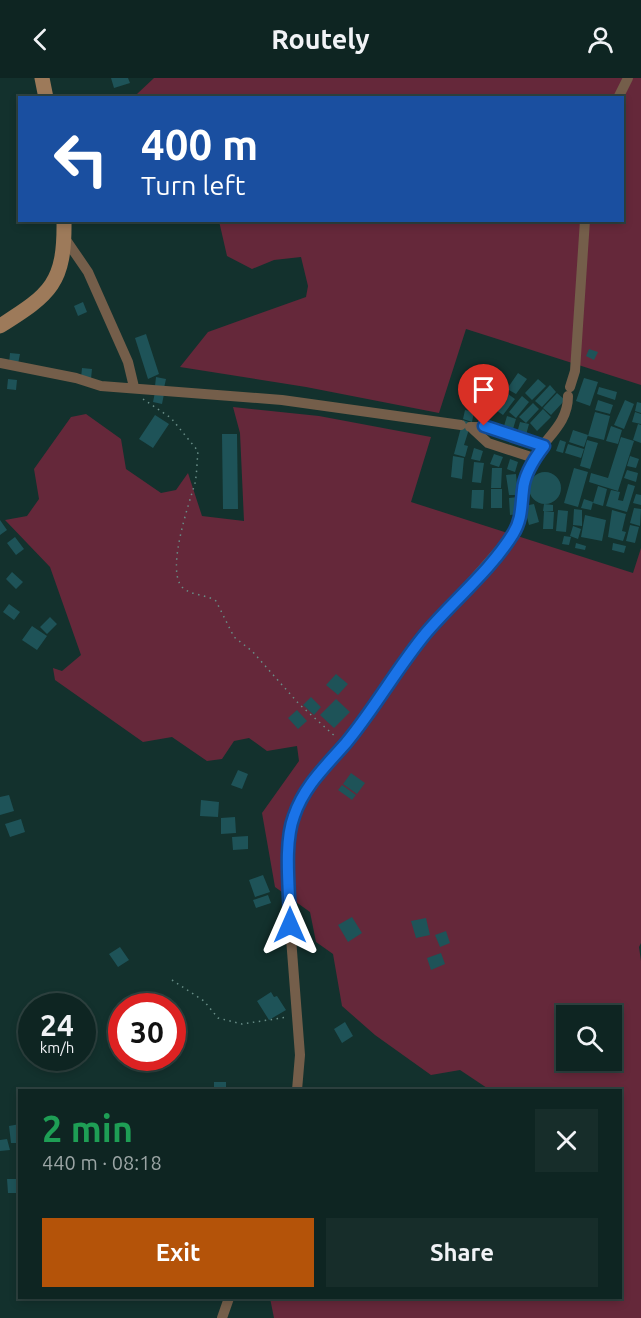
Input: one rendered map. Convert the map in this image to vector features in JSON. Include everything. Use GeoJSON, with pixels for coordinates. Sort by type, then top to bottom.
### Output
{"type":"FeatureCollection","features":[{"type":"Feature","properties":{"kind":"main road"},"geometry":{"type":"LineString","coordinates":[[42,78],[46,96]]}},
{"type":"Feature","properties":{"kind":"main road"},"geometry":{"type":"LineString","coordinates":[[0,326],[50,290],[63,258],[64,222]]}},
{"type":"Feature","properties":{"kind":"street"},"geometry":{"type":"LineString","coordinates":[[619,96],[628,78]]}},
{"type":"Feature","properties":{"kind":"street"},"geometry":{"type":"LineString","coordinates":[[297,1089],[300,1055],[290,925],[289,840],[293,817],[320,769],[345,744],[424,636],[514,533],[520,519],[523,489],[534,458],[565,417],[575,371],[585,222]]}},
{"type":"Feature","properties":{"kind":"street"},"geometry":{"type":"LineString","coordinates":[[64,237],[88,272],[128,362],[134,387]]}},
{"type":"Feature","properties":{"kind":"street"},"geometry":{"type":"LineString","coordinates":[[0,363],[76,378],[101,386],[282,400],[468,427],[492,427],[544,446]]}},
{"type":"Feature","properties":{"kind":"street"},"geometry":{"type":"LineString","coordinates":[[468,427],[481,440],[534,458]]}},
{"type":"Feature","properties":{"kind":"street"},"geometry":{"type":"LineString","coordinates":[[222,1318],[229,1299]]}},
{"type":"Feature","properties":{"kind":"path"},"geometry":{"type":"LineString","coordinates":[[134,387],[143,399],[177,423],[198,451],[196,480],[178,548],[178,580],[181,586],[187,591],[216,601],[234,638],[252,651],[299,704],[345,744]]}},
{"type":"Feature","properties":{"kind":"path"},"geometry":{"type":"LineString","coordinates":[[172,980],[204,1001],[218,1018],[242,1024],[298,1016]]}},
{"type":"Feature","properties":{"kind":"shaded area"},"geometry":{"type":"Polygon","coordinates":[[[154,78],[641,78],[641,385],[466,329],[439,413],[306,387],[180,367],[208,332],[306,297],[308,286],[301,257],[274,260],[252,269],[227,256],[219,222],[624,222],[624,96],[138,96],[154,78]]]}},
{"type":"Feature","properties":{"kind":"shaded area"},"geometry":{"type":"Polygon","coordinates":[[[233,407],[319,416],[431,437],[411,502],[633,573],[641,548],[641,943],[639,947],[641,961],[641,1318],[274,1318],[270,1299],[622,1299],[622,1089],[488,1089],[460,1070],[431,1075],[375,1035],[342,1006],[333,954],[316,942],[310,912],[275,887],[262,813],[299,761],[297,746],[267,751],[249,738],[234,741],[222,759],[207,761],[172,737],[143,742],[55,680],[53,668],[62,671],[81,655],[50,567],[5,520],[27,516],[39,499],[34,469],[71,417],[86,414],[121,439],[126,469],[161,493],[176,490],[188,473],[202,516],[244,521],[240,433],[233,407]]]}},
{"type":"Feature","properties":{"kind":"building"},"geometry":{"type":"Polygon","coordinates":[[[111,78],[128,78],[130,83],[114,88],[111,78]]]}},
{"type":"Feature","properties":{"kind":"building"},"geometry":{"type":"Polygon","coordinates":[[[83,302],[87,312],[78,316],[74,306],[83,302]]]}},
{"type":"Feature","properties":{"kind":"building"},"geometry":{"type":"Polygon","coordinates":[[[146,334],[159,374],[148,379],[135,338],[146,334]]]}},
{"type":"Feature","properties":{"kind":"building"},"geometry":{"type":"Polygon","coordinates":[[[589,349],[598,352],[594,360],[586,356],[589,349]]]}},
{"type":"Feature","properties":{"kind":"building"},"geometry":{"type":"Polygon","coordinates":[[[10,353],[20,354],[18,364],[9,363],[10,353]]]}},
{"type":"Feature","properties":{"kind":"building"},"geometry":{"type":"Polygon","coordinates":[[[82,368],[92,369],[91,379],[81,378],[82,368]]]}},
{"type":"Feature","properties":{"kind":"building"},"geometry":{"type":"Polygon","coordinates":[[[518,373],[527,379],[516,394],[507,389],[518,373]]]}},
{"type":"Feature","properties":{"kind":"building"},"geometry":{"type":"Polygon","coordinates":[[[156,377],[166,379],[164,388],[155,386],[156,377]]]}},
{"type":"Feature","properties":{"kind":"building"},"geometry":{"type":"Polygon","coordinates":[[[499,377],[507,383],[502,391],[493,386],[499,377]]]}},
{"type":"Feature","properties":{"kind":"building"},"geometry":{"type":"Polygon","coordinates":[[[584,378],[598,382],[590,406],[576,401],[584,378]]]}},
{"type":"Feature","properties":{"kind":"building"},"geometry":{"type":"Polygon","coordinates":[[[8,379],[17,380],[16,390],[7,389],[8,379]]]}},
{"type":"Feature","properties":{"kind":"building"},"geometry":{"type":"Polygon","coordinates":[[[538,379],[546,386],[532,400],[525,393],[538,379]]]}},
{"type":"Feature","properties":{"kind":"building"},"geometry":{"type":"Polygon","coordinates":[[[550,385],[556,392],[542,407],[535,401],[550,385]]]}},
{"type":"Feature","properties":{"kind":"building"},"geometry":{"type":"Polygon","coordinates":[[[483,387],[490,392],[480,408],[472,403],[483,387]]]}},
{"type":"Feature","properties":{"kind":"building"},"geometry":{"type":"Polygon","coordinates":[[[599,387],[617,392],[615,400],[597,394],[599,387]]]}},
{"type":"Feature","properties":{"kind":"building"},"geometry":{"type":"Polygon","coordinates":[[[504,391],[515,399],[503,415],[493,408],[504,391]]]}},
{"type":"Feature","properties":{"kind":"building"},"geometry":{"type":"Polygon","coordinates":[[[155,392],[164,394],[162,404],[153,402],[155,392]]]}},
{"type":"Feature","properties":{"kind":"building"},"geometry":{"type":"Polygon","coordinates":[[[557,393],[565,400],[551,415],[543,408],[557,393]]]}},
{"type":"Feature","properties":{"kind":"building"},"geometry":{"type":"Polygon","coordinates":[[[522,396],[529,402],[516,418],[509,412],[522,396]]]}},
{"type":"Feature","properties":{"kind":"building"},"geometry":{"type":"Polygon","coordinates":[[[598,400],[613,405],[610,414],[595,410],[598,400]]]}},
{"type":"Feature","properties":{"kind":"building"},"geometry":{"type":"Polygon","coordinates":[[[625,400],[634,404],[624,429],[614,425],[625,400]]]}},
{"type":"Feature","properties":{"kind":"building"},"geometry":{"type":"Polygon","coordinates":[[[637,402],[641,403],[641,413],[635,411],[637,402]]]}},
{"type":"Feature","properties":{"kind":"building"},"geometry":{"type":"Polygon","coordinates":[[[533,403],[539,409],[526,423],[519,417],[533,403]]]}},
{"type":"Feature","properties":{"kind":"building"},"geometry":{"type":"Polygon","coordinates":[[[543,409],[551,417],[537,431],[530,423],[543,409]]]}},
{"type":"Feature","properties":{"kind":"building"},"geometry":{"type":"Polygon","coordinates":[[[465,410],[474,412],[472,422],[463,419],[465,410]]]}},
{"type":"Feature","properties":{"kind":"building"},"geometry":{"type":"Polygon","coordinates":[[[595,412],[610,416],[604,440],[588,436],[595,412]]]}},
{"type":"Feature","properties":{"kind":"building"},"geometry":{"type":"Polygon","coordinates":[[[635,412],[641,414],[641,424],[632,422],[635,412]]]}},
{"type":"Feature","properties":{"kind":"building"},"geometry":{"type":"Polygon","coordinates":[[[155,415],[169,424],[153,448],[139,439],[155,415]]]}},
{"type":"Feature","properties":{"kind":"building"},"geometry":{"type":"Polygon","coordinates":[[[507,416],[516,419],[513,429],[504,426],[507,416]]]}},
{"type":"Feature","properties":{"kind":"building"},"geometry":{"type":"Polygon","coordinates":[[[463,420],[471,423],[464,445],[468,446],[465,457],[454,454],[463,420]]]}},
{"type":"Feature","properties":{"kind":"building"},"geometry":{"type":"Polygon","coordinates":[[[520,422],[529,424],[526,435],[517,433],[520,422]]]}},
{"type":"Feature","properties":{"kind":"building"},"geometry":{"type":"Polygon","coordinates":[[[638,424],[641,425],[641,443],[633,440],[638,424]]]}},
{"type":"Feature","properties":{"kind":"building"},"geometry":{"type":"Polygon","coordinates":[[[611,426],[622,430],[618,444],[606,441],[611,426]]]}},
{"type":"Feature","properties":{"kind":"building"},"geometry":{"type":"Polygon","coordinates":[[[573,430],[588,435],[584,447],[569,442],[573,430]]]}},
{"type":"Feature","properties":{"kind":"building"},"geometry":{"type":"Polygon","coordinates":[[[222,434],[237,434],[238,509],[223,509],[222,434]]]}},
{"type":"Feature","properties":{"kind":"building"},"geometry":{"type":"Polygon","coordinates":[[[621,437],[634,441],[618,491],[589,482],[591,473],[608,478],[621,437]]]}},
{"type":"Feature","properties":{"kind":"building"},"geometry":{"type":"Polygon","coordinates":[[[560,440],[566,442],[563,453],[556,451],[560,440]]]}},
{"type":"Feature","properties":{"kind":"building"},"geometry":{"type":"Polygon","coordinates":[[[587,440],[598,443],[590,469],[580,466],[587,440]]]}},
{"type":"Feature","properties":{"kind":"building"},"geometry":{"type":"Polygon","coordinates":[[[568,444],[584,449],[581,458],[565,453],[568,444]]]}},
{"type":"Feature","properties":{"kind":"building"},"geometry":{"type":"Polygon","coordinates":[[[474,448],[483,451],[480,461],[471,459],[474,448]]]}},
{"type":"Feature","properties":{"kind":"building"},"geometry":{"type":"Polygon","coordinates":[[[494,454],[503,457],[499,467],[490,464],[494,454]]]}},
{"type":"Feature","properties":{"kind":"building"},"geometry":{"type":"Polygon","coordinates":[[[453,456],[464,458],[462,479],[451,477],[453,456]]]}},
{"type":"Feature","properties":{"kind":"building"},"geometry":{"type":"Polygon","coordinates":[[[630,456],[639,459],[636,468],[627,466],[630,456]]]}},
{"type":"Feature","properties":{"kind":"building"},"geometry":{"type":"Polygon","coordinates":[[[510,459],[518,462],[515,472],[507,469],[510,459]]]}},
{"type":"Feature","properties":{"kind":"building"},"geometry":{"type":"Polygon","coordinates":[[[474,462],[484,463],[481,483],[472,482],[474,462]]]}},
{"type":"Feature","properties":{"kind":"building"},"geometry":{"type":"Polygon","coordinates":[[[492,468],[502,468],[501,488],[491,488],[492,468]]]}},
{"type":"Feature","properties":{"kind":"building"},"geometry":{"type":"Polygon","coordinates":[[[574,468],[588,472],[578,507],[564,503],[574,468]]]}},
{"type":"Feature","properties":{"kind":"building"},"geometry":{"type":"Polygon","coordinates":[[[627,470],[638,473],[636,482],[624,478],[627,470]]]}},
{"type":"Feature","properties":{"kind":"building"},"geometry":{"type":"Polygon","coordinates":[[[545,472],[556,477],[561,488],[556,499],[545,504],[534,499],[529,488],[534,477],[545,472]]]}},
{"type":"Feature","properties":{"kind":"building"},"geometry":{"type":"Polygon","coordinates":[[[516,474],[518,495],[509,495],[506,475],[516,474]]]}},
{"type":"Feature","properties":{"kind":"building"},"geometry":{"type":"Polygon","coordinates":[[[628,484],[635,486],[627,512],[606,506],[611,490],[620,492],[618,500],[623,501],[628,484]]]}},
{"type":"Feature","properties":{"kind":"building"},"geometry":{"type":"Polygon","coordinates":[[[598,486],[607,489],[603,506],[593,503],[598,486]]]}},
{"type":"Feature","properties":{"kind":"building"},"geometry":{"type":"Polygon","coordinates":[[[491,489],[502,489],[502,508],[491,508],[491,489]]]}},
{"type":"Feature","properties":{"kind":"building"},"geometry":{"type":"Polygon","coordinates":[[[472,490],[484,490],[483,509],[471,508],[472,490]]]}},
{"type":"Feature","properties":{"kind":"building"},"geometry":{"type":"Polygon","coordinates":[[[636,494],[641,495],[641,505],[633,503],[636,494]]]}},
{"type":"Feature","properties":{"kind":"building"},"geometry":{"type":"Polygon","coordinates":[[[518,497],[520,514],[510,515],[509,498],[518,497]]]}},
{"type":"Feature","properties":{"kind":"building"},"geometry":{"type":"Polygon","coordinates":[[[584,499],[593,502],[591,510],[581,508],[584,499]]]}},
{"type":"Feature","properties":{"kind":"building"},"geometry":{"type":"Polygon","coordinates":[[[534,504],[539,522],[529,525],[524,506],[534,504]]]}},
{"type":"Feature","properties":{"kind":"building"},"geometry":{"type":"Polygon","coordinates":[[[544,504],[553,505],[553,511],[543,511],[544,504]]]}},
{"type":"Feature","properties":{"kind":"building"},"geometry":{"type":"Polygon","coordinates":[[[634,508],[641,509],[640,526],[630,523],[634,508]]]}},
{"type":"Feature","properties":{"kind":"building"},"geometry":{"type":"Polygon","coordinates":[[[574,509],[582,510],[582,526],[573,525],[574,509]]]}},
{"type":"Feature","properties":{"kind":"building"},"geometry":{"type":"Polygon","coordinates":[[[558,510],[568,511],[566,532],[556,531],[558,510]]]}},
{"type":"Feature","properties":{"kind":"building"},"geometry":{"type":"Polygon","coordinates":[[[612,510],[626,514],[622,531],[626,532],[623,541],[608,537],[612,510]]]}},
{"type":"Feature","properties":{"kind":"building"},"geometry":{"type":"Polygon","coordinates":[[[544,511],[554,512],[553,529],[543,529],[544,511]]]}},
{"type":"Feature","properties":{"kind":"building"},"geometry":{"type":"Polygon","coordinates":[[[585,515],[606,520],[602,541],[581,537],[585,515]]]}},
{"type":"Feature","properties":{"kind":"building"},"geometry":{"type":"Polygon","coordinates":[[[0,520],[7,530],[0,535],[0,520]]]}},
{"type":"Feature","properties":{"kind":"building"},"geometry":{"type":"Polygon","coordinates":[[[630,525],[639,527],[635,543],[626,541],[630,525]]]}},
{"type":"Feature","properties":{"kind":"building"},"geometry":{"type":"Polygon","coordinates":[[[573,526],[581,529],[578,539],[570,536],[573,526]]]}},
{"type":"Feature","properties":{"kind":"building"},"geometry":{"type":"Polygon","coordinates":[[[564,536],[571,537],[569,545],[562,544],[564,536]]]}},
{"type":"Feature","properties":{"kind":"building"},"geometry":{"type":"Polygon","coordinates":[[[15,537],[24,549],[16,555],[7,543],[15,537]]]}},
{"type":"Feature","properties":{"kind":"building"},"geometry":{"type":"Polygon","coordinates":[[[576,543],[586,546],[585,550],[575,548],[576,543]]]}},
{"type":"Feature","properties":{"kind":"building"},"geometry":{"type":"Polygon","coordinates":[[[613,543],[626,546],[624,553],[612,550],[613,543]]]}},
{"type":"Feature","properties":{"kind":"building"},"geometry":{"type":"Polygon","coordinates":[[[12,572],[23,582],[16,589],[6,579],[12,572]]]}},
{"type":"Feature","properties":{"kind":"building"},"geometry":{"type":"Polygon","coordinates":[[[9,604],[20,612],[14,620],[3,612],[9,604]]]}},
{"type":"Feature","properties":{"kind":"building"},"geometry":{"type":"Polygon","coordinates":[[[50,617],[57,624],[47,634],[40,627],[50,617]]]}},
{"type":"Feature","properties":{"kind":"building"},"geometry":{"type":"Polygon","coordinates":[[[32,626],[47,636],[37,650],[22,640],[32,626]]]}},
{"type":"Feature","properties":{"kind":"building"},"geometry":{"type":"Polygon","coordinates":[[[336,674],[348,684],[338,695],[326,685],[336,674]]]}},
{"type":"Feature","properties":{"kind":"building"},"geometry":{"type":"Polygon","coordinates":[[[311,697],[321,707],[314,715],[303,705],[311,697]]]}},
{"type":"Feature","properties":{"kind":"building"},"geometry":{"type":"Polygon","coordinates":[[[336,699],[350,712],[334,728],[320,715],[336,699]]]}},
{"type":"Feature","properties":{"kind":"building"},"geometry":{"type":"Polygon","coordinates":[[[297,710],[307,721],[298,729],[288,718],[297,710]]]}},
{"type":"Feature","properties":{"kind":"building"},"geometry":{"type":"Polygon","coordinates":[[[238,770],[248,774],[242,789],[231,785],[238,770]]]}},
{"type":"Feature","properties":{"kind":"building"},"geometry":{"type":"Polygon","coordinates":[[[351,773],[365,783],[357,794],[343,784],[351,773]]]}},
{"type":"Feature","properties":{"kind":"building"},"geometry":{"type":"Polygon","coordinates":[[[342,785],[356,795],[352,800],[338,790],[342,785]]]}},
{"type":"Feature","properties":{"kind":"building"},"geometry":{"type":"Polygon","coordinates":[[[9,795],[14,811],[0,815],[0,797],[9,795]]]}},
{"type":"Feature","properties":{"kind":"building"},"geometry":{"type":"Polygon","coordinates":[[[201,800],[219,802],[218,817],[200,816],[201,800]]]}},
{"type":"Feature","properties":{"kind":"building"},"geometry":{"type":"Polygon","coordinates":[[[235,817],[236,833],[221,834],[221,818],[235,817]]]}},
{"type":"Feature","properties":{"kind":"building"},"geometry":{"type":"Polygon","coordinates":[[[21,819],[25,832],[10,837],[5,824],[21,819]]]}},
{"type":"Feature","properties":{"kind":"building"},"geometry":{"type":"Polygon","coordinates":[[[248,836],[248,849],[233,850],[232,837],[248,836]]]}},
{"type":"Feature","properties":{"kind":"building"},"geometry":{"type":"Polygon","coordinates":[[[263,875],[270,892],[255,897],[249,880],[263,875]]]}},
{"type":"Feature","properties":{"kind":"building"},"geometry":{"type":"Polygon","coordinates":[[[268,895],[271,903],[256,908],[253,900],[268,895]]]}},
{"type":"Feature","properties":{"kind":"building"},"geometry":{"type":"Polygon","coordinates":[[[352,917],[362,933],[348,942],[338,925],[352,917]]]}},
{"type":"Feature","properties":{"kind":"building"},"geometry":{"type":"Polygon","coordinates":[[[426,918],[430,935],[416,938],[411,921],[426,918]]]}},
{"type":"Feature","properties":{"kind":"building"},"geometry":{"type":"Polygon","coordinates":[[[446,931],[450,943],[440,947],[435,935],[446,931]]]}},
{"type":"Feature","properties":{"kind":"building"},"geometry":{"type":"Polygon","coordinates":[[[120,947],[129,960],[118,967],[109,954],[120,947]]]}},
{"type":"Feature","properties":{"kind":"building"},"geometry":{"type":"Polygon","coordinates":[[[441,953],[445,964],[431,970],[427,958],[441,953]]]}},
{"type":"Feature","properties":{"kind":"building"},"geometry":{"type":"Polygon","coordinates":[[[271,992],[274,997],[277,996],[286,1010],[269,1020],[257,1001],[271,992]]]}},
{"type":"Feature","properties":{"kind":"building"},"geometry":{"type":"Polygon","coordinates":[[[345,1022],[353,1036],[342,1043],[334,1029],[345,1022]]]}},
{"type":"Feature","properties":{"kind":"building"},"geometry":{"type":"Polygon","coordinates":[[[214,1082],[226,1082],[226,1089],[214,1089],[214,1082]]]}},
{"type":"Feature","properties":{"kind":"building"},"geometry":{"type":"Polygon","coordinates":[[[18,1124],[18,1143],[11,1143],[9,1126],[18,1124]]]}},
{"type":"Feature","properties":{"kind":"building"},"geometry":{"type":"Polygon","coordinates":[[[7,1139],[10,1150],[0,1151],[0,1140],[7,1139]]]}},
{"type":"Feature","properties":{"kind":"building"},"geometry":{"type":"Polygon","coordinates":[[[7,1179],[17,1179],[18,1193],[8,1193],[7,1179]]]}},
{"type":"Feature","properties":{"kind":"route"},"geometry":{"type":"LineString","coordinates":[[290,925],[289,840],[293,817],[305,792],[320,769],[345,744],[388,688],[424,636],[504,547],[520,519],[525,480],[534,458],[544,446],[484,426]]}}]}
